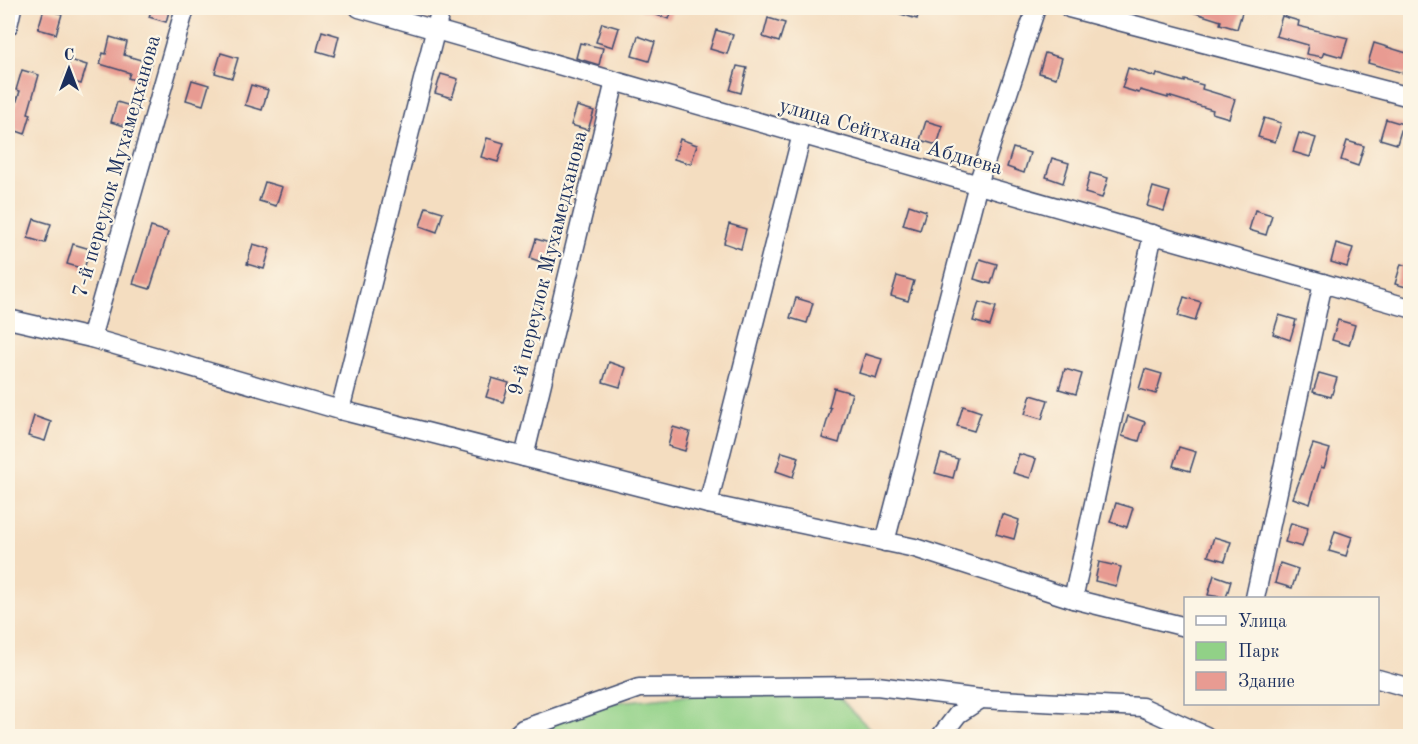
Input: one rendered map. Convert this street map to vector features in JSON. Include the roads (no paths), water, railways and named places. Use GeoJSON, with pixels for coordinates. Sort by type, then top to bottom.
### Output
{"type":"FeatureCollection","features":[{"type":"Feature","properties":{"kind":"street"},"geometry":{"type":"LineString","coordinates":[[8,26],[12,8]]}},
{"type":"Feature","properties":{"kind":"street","name":"7-й переулок Мухамедханова"},"geometry":{"type":"LineString","coordinates":[[91,338],[185,8]]}},
{"type":"Feature","properties":{"kind":"street","name":"улица Сейтхана Абдиева"},"geometry":{"type":"LineString","coordinates":[[359,8],[1410,308]]}},
{"type":"Feature","properties":{"kind":"street"},"geometry":{"type":"LineString","coordinates":[[340,410],[441,8]]}},
{"type":"Feature","properties":{"kind":"street"},"geometry":{"type":"LineString","coordinates":[[885,542],[978,184],[1036,8]]}},
{"type":"Feature","properties":{"kind":"street"},"geometry":{"type":"LineString","coordinates":[[1069,8],[1410,97]]}},
{"type":"Feature","properties":{"kind":"street","name":"9-й переулок Мухамедханова"},"geometry":{"type":"LineString","coordinates":[[524,457],[615,81]]}},
{"type":"Feature","properties":{"kind":"street"},"geometry":{"type":"LineString","coordinates":[[708,504],[802,134]]}},
{"type":"Feature","properties":{"kind":"street"},"geometry":{"type":"LineString","coordinates":[[1073,599],[1153,234]]}},
{"type":"Feature","properties":{"kind":"street"},"geometry":{"type":"LineString","coordinates":[[1255,597],[1323,283]]}},
{"type":"Feature","properties":{"kind":"street"},"geometry":{"type":"LineString","coordinates":[[8,319],[91,338],[340,410],[708,504],[915,548],[1073,599],[1184,627]]}},
{"type":"Feature","properties":{"kind":"street"},"geometry":{"type":"LineString","coordinates":[[1379,680],[1410,688]]}},
{"type":"Feature","properties":{"kind":"street"},"geometry":{"type":"LineString","coordinates":[[515,736],[523,729],[639,688],[876,686],[981,699],[1142,707],[1206,736]]}},
{"type":"Feature","properties":{"kind":"street"},"geometry":{"type":"LineString","coordinates":[[941,736],[958,714],[981,699]]}}]}
